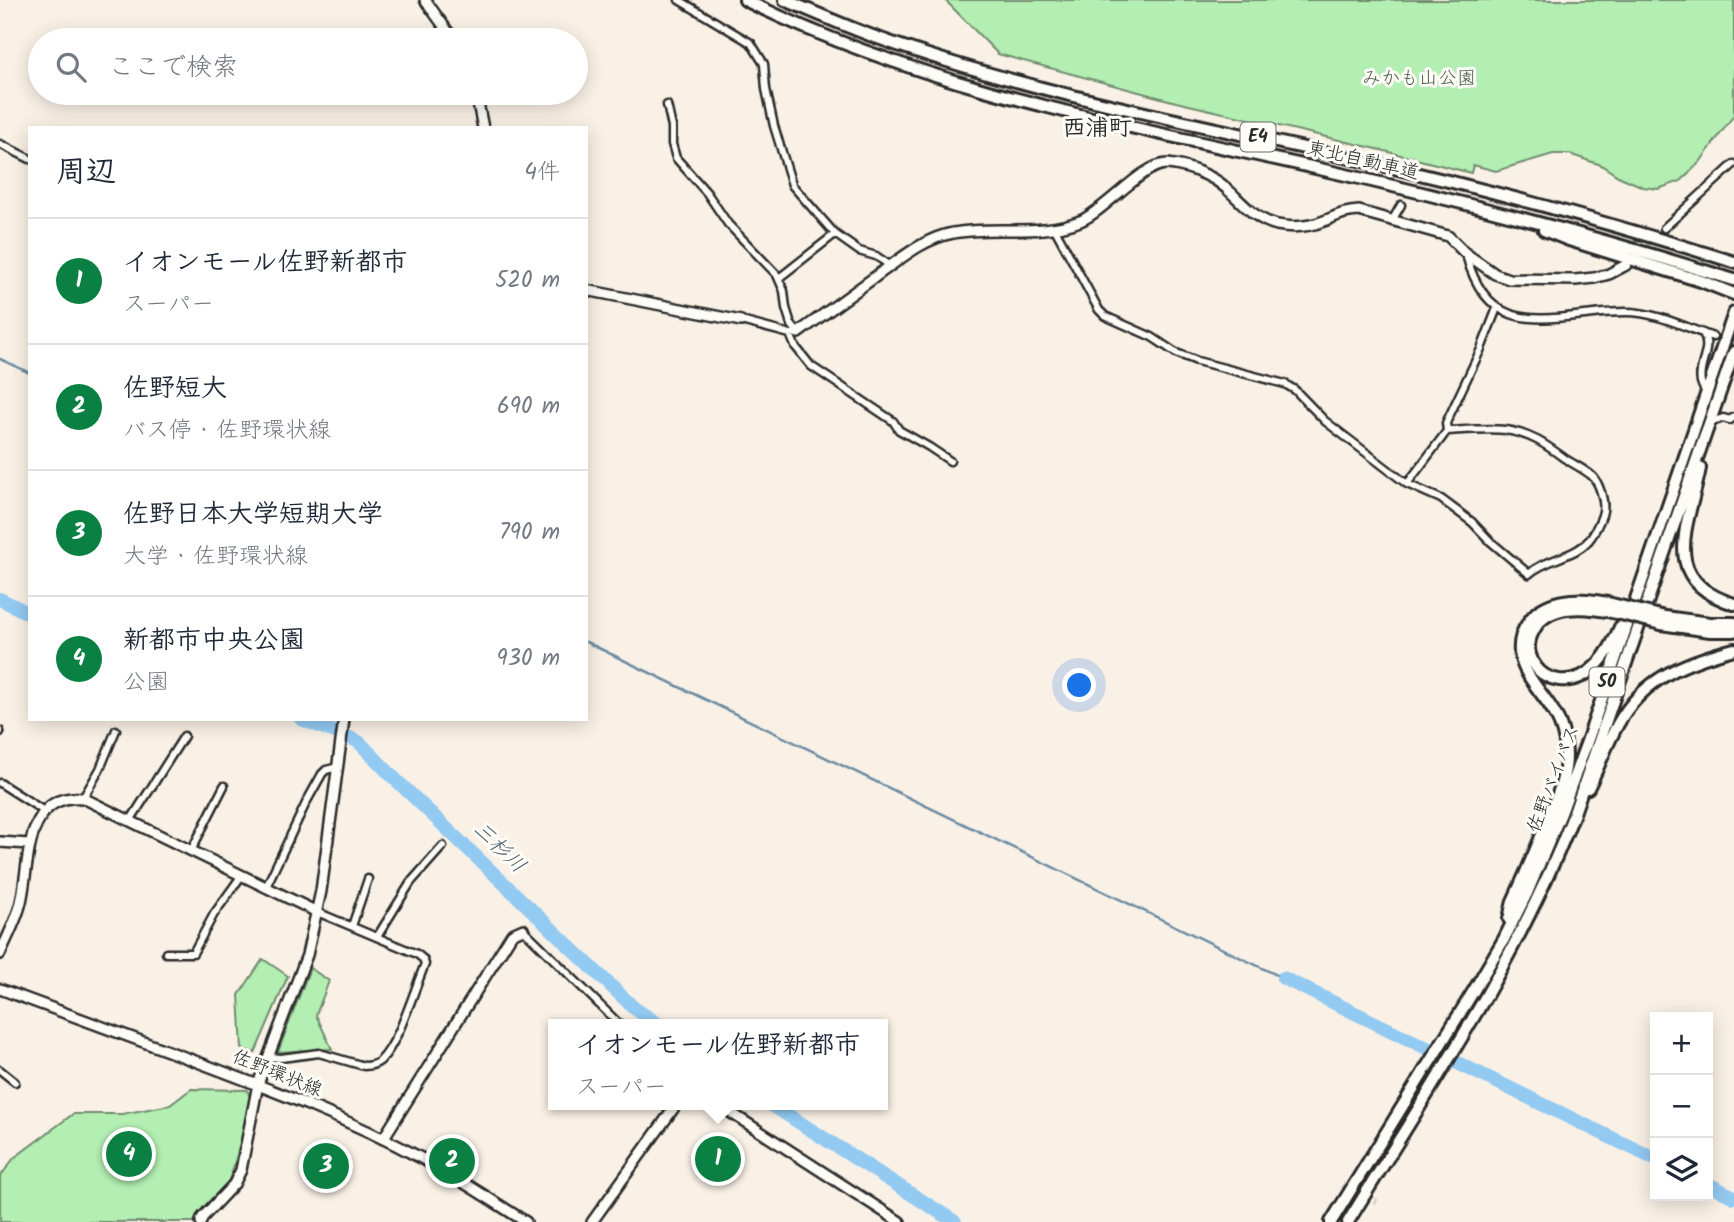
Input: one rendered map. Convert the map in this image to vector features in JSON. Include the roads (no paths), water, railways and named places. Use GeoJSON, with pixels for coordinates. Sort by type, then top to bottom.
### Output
{"type":"FeatureCollection","features":[{"type":"Feature","properties":{"kind":"highway","name":"東北自動車道"},"geometry":{"type":"LineString","coordinates":[[745,0],[822,35],[918,70],[972,86],[1093,118],[1496,211],[1734,280]]}},
{"type":"Feature","properties":{"kind":"highway","name":"東北自動車道"},"geometry":{"type":"LineString","coordinates":[[785,0],[879,38],[978,70],[1099,102],[1473,187],[1734,262]]}},
{"type":"Feature","properties":{"kind":"highway"},"geometry":{"type":"LineString","coordinates":[[1496,211],[1569,240],[1653,265],[1734,294]]}},
{"type":"Feature","properties":{"kind":"highway","name":"佐野バイパス"},"geometry":{"type":"LineString","coordinates":[[1331,1222],[1447,1036],[1504,939],[1527,893],[1561,813],[1589,736],[1734,313]]}},
{"type":"Feature","properties":{"kind":"highway","name":"佐野バイパス"},"geometry":{"type":"LineString","coordinates":[[1349,1222],[1515,945],[1544,884],[1573,816],[1734,352]]}},
{"type":"Feature","properties":{"kind":"highway"},"geometry":{"type":"LineString","coordinates":[[1703,441],[1699,472],[1685,529],[1684,556],[1692,575],[1703,589],[1734,604]]}},
{"type":"Feature","properties":{"kind":"highway"},"geometry":{"type":"LineString","coordinates":[[1618,610],[1575,608],[1548,615],[1536,626],[1529,641],[1531,659],[1541,673],[1557,680],[1566,680],[1584,675],[1604,656],[1619,630],[1660,512],[1678,478]]}},
{"type":"Feature","properties":{"kind":"highway"},"geometry":{"type":"LineString","coordinates":[[1504,939],[1513,901],[1562,785],[1566,756],[1560,724],[1524,666],[1520,647],[1523,630],[1535,614],[1554,603],[1588,600],[1702,630],[1734,631]]}},
{"type":"Feature","properties":{"kind":"highway"},"geometry":{"type":"LineString","coordinates":[[1663,620],[1734,623]]}},
{"type":"Feature","properties":{"kind":"highway"},"geometry":{"type":"LineString","coordinates":[[1573,816],[1600,766],[1619,722],[1639,696],[1660,677],[1673,670],[1734,649]]}},
{"type":"Feature","properties":{"kind":"street"},"geometry":{"type":"LineString","coordinates":[[425,0],[445,28]]}},
{"type":"Feature","properties":{"kind":"street"},"geometry":{"type":"LineString","coordinates":[[679,0],[751,43],[764,64],[774,126],[792,185],[835,234],[859,251],[876,256],[891,266]]}},
{"type":"Feature","properties":{"kind":"street"},"geometry":{"type":"LineString","coordinates":[[667,104],[676,158],[707,193],[728,224],[779,278],[795,346],[811,366],[893,421],[899,430],[950,461]]}},
{"type":"Feature","properties":{"kind":"street"},"geometry":{"type":"LineString","coordinates":[[478,105],[483,126]]}},
{"type":"Feature","properties":{"kind":"street"},"geometry":{"type":"LineString","coordinates":[[0,144],[28,158]]}},
{"type":"Feature","properties":{"kind":"street"},"geometry":{"type":"LineString","coordinates":[[1664,228],[1734,163]]}},
{"type":"Feature","properties":{"kind":"street"},"geometry":{"type":"LineString","coordinates":[[588,290],[794,334],[916,248],[933,239],[953,233],[1055,229],[1082,220],[1133,182],[1164,164],[1181,166],[1209,177],[1224,186],[1251,212],[1276,225],[1311,226],[1345,211],[1359,211],[1448,236],[1465,253],[1495,274],[1509,278],[1575,281],[1609,274],[1626,265]]}},
{"type":"Feature","properties":{"kind":"street"},"geometry":{"type":"LineString","coordinates":[[1393,219],[1401,205]]}},
{"type":"Feature","properties":{"kind":"street"},"geometry":{"type":"LineString","coordinates":[[1055,229],[1099,310],[1105,316],[1152,337],[1175,353],[1285,384],[1295,390],[1325,421],[1407,484],[1441,499],[1472,522],[1528,574],[1536,567],[1578,550],[1591,538],[1603,511],[1601,494],[1593,477],[1530,436],[1500,430],[1447,431]]}},
{"type":"Feature","properties":{"kind":"street"},"geometry":{"type":"LineString","coordinates":[[779,278],[835,234]]}},
{"type":"Feature","properties":{"kind":"street"},"geometry":{"type":"LineString","coordinates":[[1465,253],[1478,286],[1486,298],[1510,315],[1547,319],[1628,312],[1649,315],[1713,337]]}},
{"type":"Feature","properties":{"kind":"street"},"geometry":{"type":"LineString","coordinates":[[1407,484],[1447,431],[1446,423],[1497,308]]}},
{"type":"Feature","properties":{"kind":"street"},"geometry":{"type":"LineString","coordinates":[[1703,333],[1707,339],[1707,351],[1701,381],[1707,395]]}},
{"type":"Feature","properties":{"kind":"street"},"geometry":{"type":"LineString","coordinates":[[1709,423],[1734,417]]}},
{"type":"Feature","properties":{"kind":"street"},"geometry":{"type":"LineString","coordinates":[[201,1222],[234,1184],[241,1170],[258,1084],[303,967],[317,912],[344,721]]}},
{"type":"Feature","properties":{"kind":"street"},"geometry":{"type":"LineString","coordinates":[[83,798],[100,769],[116,730]]}},
{"type":"Feature","properties":{"kind":"street"},"geometry":{"type":"LineString","coordinates":[[130,821],[184,736]]}},
{"type":"Feature","properties":{"kind":"street"},"geometry":{"type":"LineString","coordinates":[[266,887],[322,774],[338,767]]}},
{"type":"Feature","properties":{"kind":"street"},"geometry":{"type":"LineString","coordinates":[[0,783],[44,811]]}},
{"type":"Feature","properties":{"kind":"street"},"geometry":{"type":"LineString","coordinates":[[191,851],[223,786]]}},
{"type":"Feature","properties":{"kind":"street"},"geometry":{"type":"LineString","coordinates":[[0,954],[21,905],[29,844],[44,811],[65,798],[83,798],[317,912],[418,954],[424,959],[425,964],[394,1042],[379,1062],[364,1066],[319,1053],[268,1057]]}},
{"type":"Feature","properties":{"kind":"street"},"geometry":{"type":"LineString","coordinates":[[0,842],[29,844]]}},
{"type":"Feature","properties":{"kind":"street"},"geometry":{"type":"LineString","coordinates":[[377,937],[411,882],[443,846]]}},
{"type":"Feature","properties":{"kind":"street"},"geometry":{"type":"LineString","coordinates":[[166,953],[193,953],[214,914],[242,875]]}},
{"type":"Feature","properties":{"kind":"street"},"geometry":{"type":"LineString","coordinates":[[352,926],[368,879]]}},
{"type":"Feature","properties":{"kind":"street"},"geometry":{"type":"LineString","coordinates":[[383,1139],[512,934],[523,929],[614,1019]]}},
{"type":"Feature","properties":{"kind":"street","name":"佐野環状線"},"geometry":{"type":"LineString","coordinates":[[0,989],[258,1084],[383,1139],[447,1172],[526,1222]]}},
{"type":"Feature","properties":{"kind":"street"},"geometry":{"type":"LineString","coordinates":[[0,1070],[15,1082]]}},
{"type":"Feature","properties":{"kind":"street"},"geometry":{"type":"LineString","coordinates":[[592,1222],[672,1110]]}},
{"type":"Feature","properties":{"kind":"street"},"geometry":{"type":"LineString","coordinates":[[727,1110],[900,1222]]}},
{"type":"Feature","properties":{"kind":"waterway"},"geometry":{"type":"LineString","coordinates":[[0,359],[28,372]]}},
{"type":"Feature","properties":{"kind":"waterway","name":"三杉川"},"geometry":{"type":"LineString","coordinates":[[0,599],[28,613]]}},
{"type":"Feature","properties":{"kind":"waterway"},"geometry":{"type":"LineString","coordinates":[[588,643],[1283,978]]}},
{"type":"Feature","properties":{"kind":"waterway","name":"三杉川"},"geometry":{"type":"LineString","coordinates":[[306,721],[359,742],[634,1008],[650,1019]]}},
{"type":"Feature","properties":{"kind":"waterway"},"geometry":{"type":"LineString","coordinates":[[1283,978],[1650,1157]]}},
{"type":"Feature","properties":{"kind":"waterway","name":"三杉川"},"geometry":{"type":"LineString","coordinates":[[780,1110],[955,1222]]}},
{"type":"Feature","properties":{"kind":"waterway"},"geometry":{"type":"LineString","coordinates":[[1713,1186],[1734,1197]]}},
{"type":"Feature","properties":{"kind":"tunnel"},"geometry":{"type":"LineString","coordinates":[[1401,205],[1412,154]]}},
{"type":"Feature","properties":{"kind":"tunnel"},"geometry":{"type":"LineString","coordinates":[[1640,251],[1664,228]]}},
{"type":"Feature","properties":{"kind":"tunnel"},"geometry":{"type":"LineString","coordinates":[[1713,337],[1734,343]]}},
{"type":"Feature","properties":{"kind":"tunnel"},"geometry":{"type":"LineString","coordinates":[[1342,1185],[1377,1202]]}},
{"type":"Feature","properties":{"kind":"place","name":"新都市中央公園"},"geometry":{"type":"Point","coordinates":[129,1154]}},
{"type":"Feature","properties":{"kind":"place","name":"イオンモール佐野新都市"},"geometry":{"type":"Point","coordinates":[718,1159]}},
{"type":"Feature","properties":{"kind":"place","name":"佐野短大"},"geometry":{"type":"Point","coordinates":[452,1161]}},
{"type":"Feature","properties":{"kind":"place","name":"佐野日本大学短期大学"},"geometry":{"type":"Point","coordinates":[326,1166]}},
{"type":"Feature","properties":{"kind":"district","name":"西浦町"},"geometry":{"type":"Point","coordinates":[1097,129]}},
{"type":"Feature","properties":{"kind":"park label","name":"みかも山公園"},"geometry":{"type":"Point","coordinates":[1419,79]}}]}
